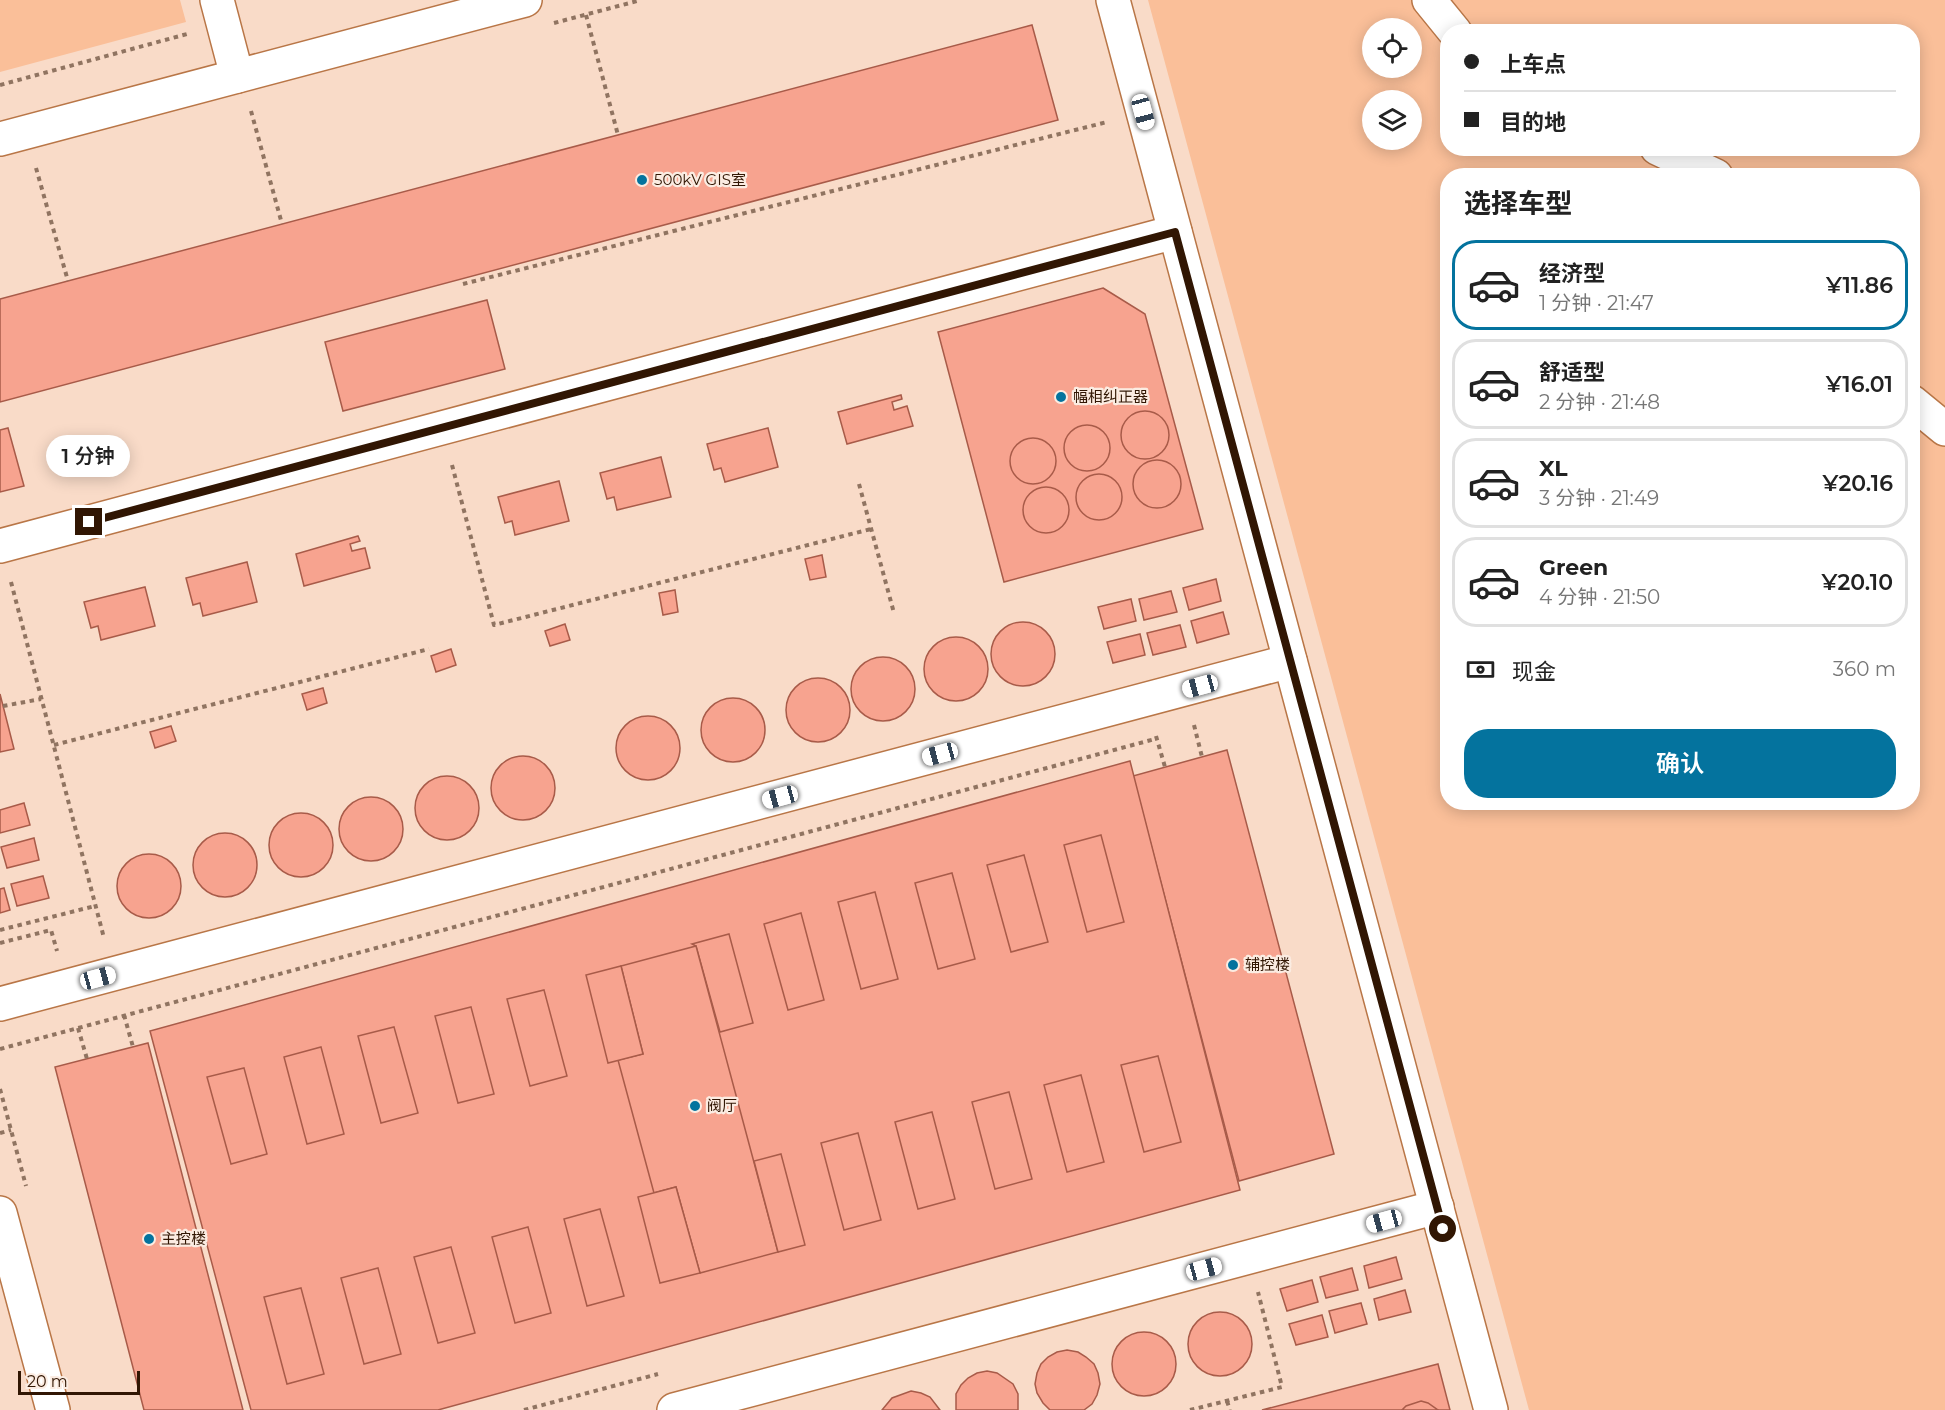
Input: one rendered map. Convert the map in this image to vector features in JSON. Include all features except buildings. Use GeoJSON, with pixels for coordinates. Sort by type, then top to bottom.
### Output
{"type":"FeatureCollection","features":[{"type":"Feature","properties":{"kind":"street"},"geometry":{"type":"LineString","coordinates":[[217,0],[243,90]]}},
{"type":"Feature","properties":{"kind":"street"},"geometry":{"type":"LineString","coordinates":[[0,139],[243,90],[525,0]]}},
{"type":"Feature","properties":{"kind":"street"},"geometry":{"type":"LineString","coordinates":[[1113,0],[1491,1410]]}},
{"type":"Feature","properties":{"kind":"street"},"geometry":{"type":"LineString","coordinates":[[1429,0],[1448,24]]}},
{"type":"Feature","properties":{"kind":"street"},"geometry":{"type":"LineString","coordinates":[[1674,156],[1699,168]]}},
{"type":"Feature","properties":{"kind":"street"},"geometry":{"type":"LineString","coordinates":[[1,546],[1175,232]]}},
{"type":"Feature","properties":{"kind":"street"},"geometry":{"type":"LineString","coordinates":[[1920,409],[1945,429]]}},
{"type":"Feature","properties":{"kind":"street"},"geometry":{"type":"LineString","coordinates":[[0,1004],[1290,661]]}},
{"type":"Feature","properties":{"kind":"street"},"geometry":{"type":"LineString","coordinates":[[674,1410],[1437,1207]]}},
{"type":"Feature","properties":{"kind":"street"},"geometry":{"type":"LineString","coordinates":[[0,1213],[53,1410]]}},
{"type":"Feature","properties":{"kind":"path"},"geometry":{"type":"LineString","coordinates":[[586,15],[618,135]]}},
{"type":"Feature","properties":{"kind":"path"},"geometry":{"type":"LineString","coordinates":[[0,85],[189,33]]}},
{"type":"Feature","properties":{"kind":"path"},"geometry":{"type":"LineString","coordinates":[[243,90],[282,224]]}},
{"type":"Feature","properties":{"kind":"path"},"geometry":{"type":"LineString","coordinates":[[463,284],[1107,122],[1104,113]]}},
{"type":"Feature","properties":{"kind":"path"},"geometry":{"type":"LineString","coordinates":[[34,162],[68,281]]}},
{"type":"Feature","properties":{"kind":"path"},"geometry":{"type":"LineString","coordinates":[[442,428],[494,625],[872,529]]}},
{"type":"Feature","properties":{"kind":"path"},"geometry":{"type":"LineString","coordinates":[[860,484],[894,613]]}},
{"type":"Feature","properties":{"kind":"path"},"geometry":{"type":"LineString","coordinates":[[1,546],[133,1047]]}},
{"type":"Feature","properties":{"kind":"path"},"geometry":{"type":"LineString","coordinates":[[54,745],[429,649]]}},
{"type":"Feature","properties":{"kind":"path"},"geometry":{"type":"LineString","coordinates":[[3,706],[41,699]]}},
{"type":"Feature","properties":{"kind":"path"},"geometry":{"type":"LineString","coordinates":[[1186,731],[1195,728]]}},
{"type":"Feature","properties":{"kind":"path"},"geometry":{"type":"LineString","coordinates":[[0,1049],[1166,736]]}},
{"type":"Feature","properties":{"kind":"path"},"geometry":{"type":"LineString","coordinates":[[0,930],[96,906]]}},
{"type":"Feature","properties":{"kind":"path"},"geometry":{"type":"LineString","coordinates":[[0,1133],[11,1130]]}},
{"type":"Feature","properties":{"kind":"path"},"geometry":{"type":"LineString","coordinates":[[1190,1410],[1282,1387],[1250,1257]]}},
{"type":"Feature","properties":{"kind":"path"},"geometry":{"type":"LineString","coordinates":[[524,1410],[663,1373]]}},
{"type":"Feature","properties":{"kind":"path"},"geometry":{"type":"LineString","coordinates":[[1227,1401],[1230,1410]]}},
{"type":"Feature","properties":{"kind":"shaded area"},"geometry":{"type":"Polygon","coordinates":[[[0,0],[180,0],[186,22],[0,72],[0,0]]]}},
{"type":"Feature","properties":{"kind":"shaded area"},"geometry":{"type":"Polygon","coordinates":[[[1148,0],[1945,0],[1945,1410],[1529,1410],[1148,0]]]}},
{"type":"Feature","properties":{"kind":"place","name":"500kV GIS室"},"geometry":{"type":"Point","coordinates":[642,180]}},
{"type":"Feature","properties":{"kind":"place","name":"幅相纠正器"},"geometry":{"type":"Point","coordinates":[1061,397]}},
{"type":"Feature","properties":{"kind":"place","name":"辅控楼"},"geometry":{"type":"Point","coordinates":[1233,965]}},
{"type":"Feature","properties":{"kind":"place","name":"阀厅"},"geometry":{"type":"Point","coordinates":[695,1106]}},
{"type":"Feature","properties":{"kind":"place","name":"主控楼"},"geometry":{"type":"Point","coordinates":[149,1239]}},
{"type":"Feature","properties":{"kind":"route"},"geometry":{"type":"LineString","coordinates":[[89,522],[1175,232],[1443,1229]]}}]}
